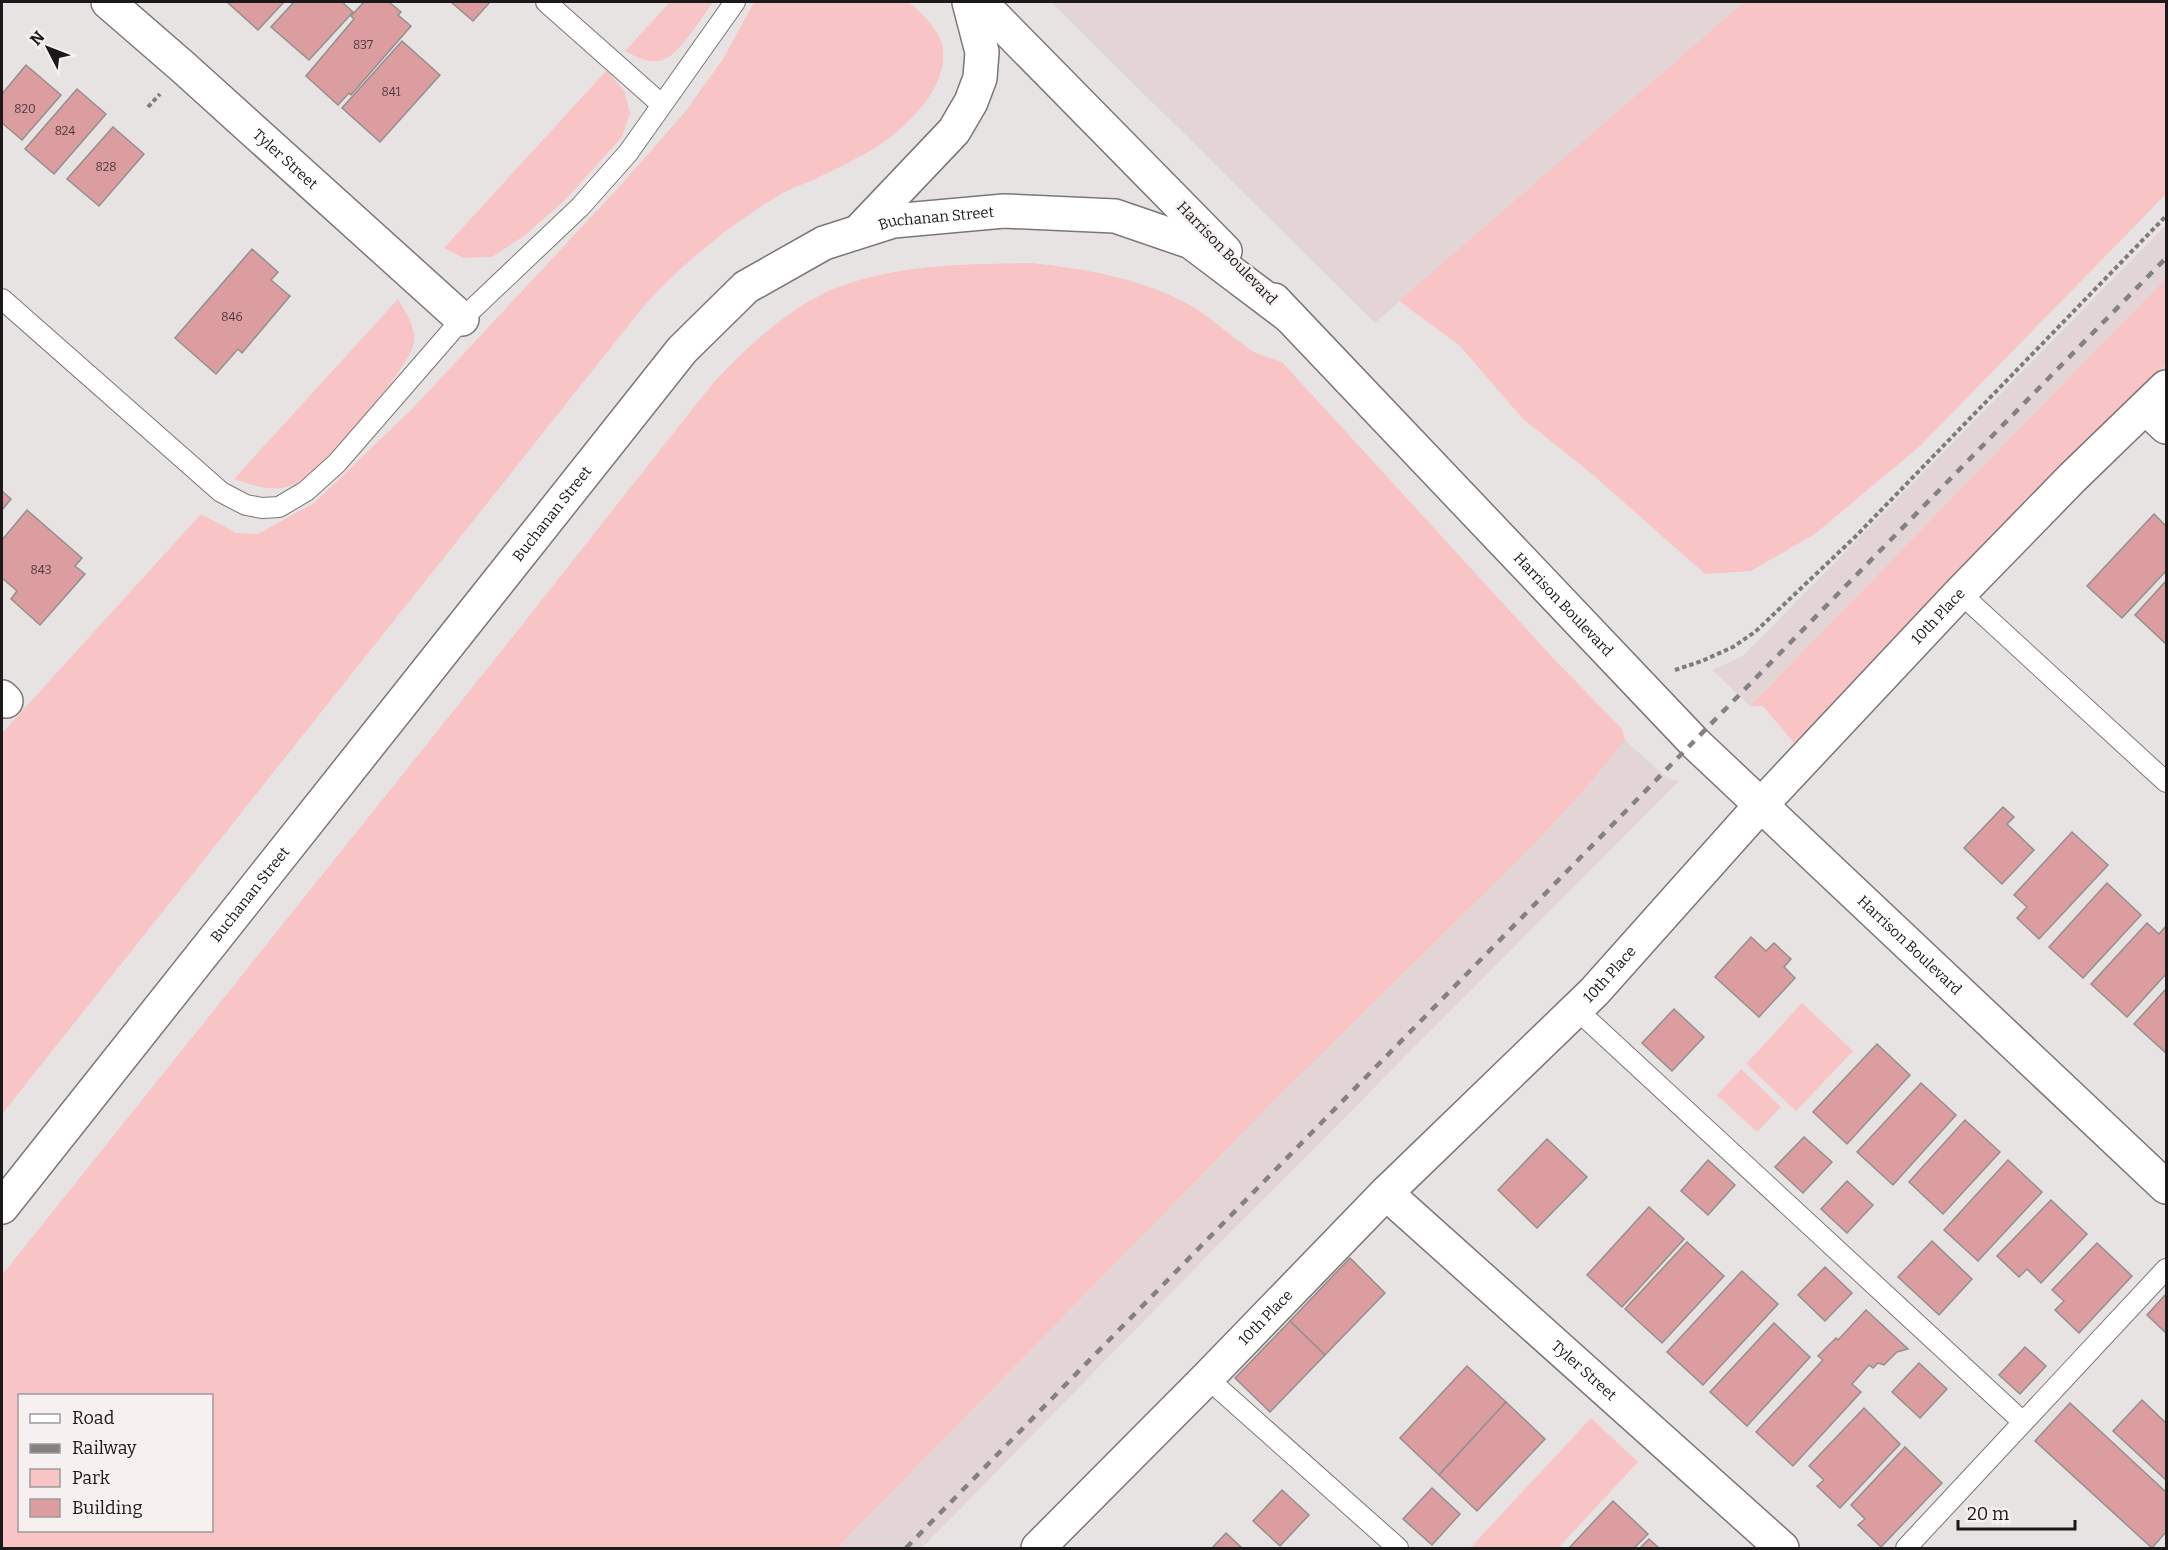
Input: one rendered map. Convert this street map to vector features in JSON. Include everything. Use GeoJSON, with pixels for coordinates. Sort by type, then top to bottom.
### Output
{"type":"FeatureCollection","features":[{"type":"Feature","properties":{"kind":"street","name":"Tyler Street"},"geometry":{"type":"LineString","coordinates":[[108,2],[462,319]]}},
{"type":"Feature","properties":{"kind":"street"},"geometry":{"type":"LineString","coordinates":[[858,232],[954,131],[971,102],[980,78],[982,52],[969,2]]}},
{"type":"Feature","properties":{"kind":"street","name":"Harrison Boulevard"},"geometry":{"type":"LineString","coordinates":[[980,2],[1288,316],[1688,735],[2166,1187]]}},
{"type":"Feature","properties":{"kind":"street","name":"Buchanan Street"},"geometry":{"type":"LineString","coordinates":[[2,1206],[682,350],[746,287],[824,243],[893,221],[1004,211],[1116,216],[1191,242],[1288,316]]}},
{"type":"Feature","properties":{"kind":"street","name":"10th Place"},"geometry":{"type":"LineString","coordinates":[[1038,1548],[1386,1193],[1576,1009],[1761,805],[1960,593],[2072,478],[2160,407]]}},
{"type":"Feature","properties":{"kind":"street","name":"Tyler Street"},"geometry":{"type":"LineString","coordinates":[[1386,1193],[1782,1548]]}},
{"type":"Feature","properties":{"kind":"lane"},"geometry":{"type":"LineString","coordinates":[[546,2],[661,104]]}},
{"type":"Feature","properties":{"kind":"lane"},"geometry":{"type":"LineString","coordinates":[[2,298],[221,492],[246,505],[262,508],[279,507],[306,491],[337,463],[462,319],[580,207],[628,153],[735,2]]}},
{"type":"Feature","properties":{"kind":"lane"},"geometry":{"type":"LineString","coordinates":[[1960,593],[2166,782]]}},
{"type":"Feature","properties":{"kind":"lane"},"geometry":{"type":"LineString","coordinates":[[1576,1009],[2024,1422]]}},
{"type":"Feature","properties":{"kind":"lane"},"geometry":{"type":"LineString","coordinates":[[1906,1548],[2166,1269]]}},
{"type":"Feature","properties":{"kind":"lane"},"geometry":{"type":"LineString","coordinates":[[1207,1378],[1398,1548]]}},
{"type":"Feature","properties":{"kind":"path"},"geometry":{"type":"LineString","coordinates":[[1636,681],[1702,662],[1733,647],[1755,632],[1856,536],[2166,216]]}},
{"type":"Feature","properties":{"kind":"shaded area"},"geometry":{"type":"Polygon","coordinates":[[[1051,2],[1744,2],[1375,323],[1051,2]]]}},
{"type":"Feature","properties":{"kind":"shaded area"},"geometry":{"type":"Polygon","coordinates":[[[2166,225],[2166,278],[1750,706],[1712,670],[1743,656],[2166,225]]]}},
{"type":"Feature","properties":{"kind":"shaded area"},"geometry":{"type":"Polygon","coordinates":[[[1625,740],[1667,778],[1679,781],[1220,1243],[922,1548],[837,1548],[1272,1103],[1532,846],[1582,793],[1625,740]]]}},
{"type":"Feature","properties":{"kind":"green space"},"geometry":{"type":"Polygon","coordinates":[[[670,2],[713,2],[684,42],[665,59],[649,61],[625,51],[670,2]]]}},
{"type":"Feature","properties":{"kind":"green space"},"geometry":{"type":"Polygon","coordinates":[[[754,2],[909,2],[928,21],[940,38],[943,60],[940,76],[922,106],[910,120],[883,143],[820,177],[780,194],[740,221],[689,261],[643,307],[2,1114],[2,733],[201,514],[236,533],[258,534],[314,503],[412,409],[619,187],[685,112],[723,59],[754,2]]]}},
{"type":"Feature","properties":{"kind":"green space"},"geometry":{"type":"Polygon","coordinates":[[[1744,2],[2166,2],[2166,194],[1920,446],[1815,534],[1751,571],[1705,574],[1592,474],[1523,419],[1459,345],[1399,301],[1744,2]]]}},
{"type":"Feature","properties":{"kind":"green space"},"geometry":{"type":"Polygon","coordinates":[[[607,70],[625,92],[630,113],[622,137],[564,201],[524,236],[492,257],[463,258],[444,248],[607,70]]]}},
{"type":"Feature","properties":{"kind":"green space"},"geometry":{"type":"Polygon","coordinates":[[[1032,263],[1108,275],[1145,285],[1189,305],[1252,350],[1282,362],[1554,659],[1622,729],[1625,740],[1582,793],[1532,846],[1272,1103],[837,1548],[2,1548],[2,1275],[713,383],[772,327],[823,294],[841,286],[887,273],[960,265],[1032,263]]]}},
{"type":"Feature","properties":{"kind":"green space"},"geometry":{"type":"Polygon","coordinates":[[[2166,278],[2166,365],[1800,750],[1763,706],[1750,706],[2166,278]]]}},
{"type":"Feature","properties":{"kind":"green space"},"geometry":{"type":"Polygon","coordinates":[[[398,299],[413,328],[413,346],[394,378],[340,444],[305,477],[293,485],[271,488],[234,479],[398,299]]]}},
{"type":"Feature","properties":{"kind":"green space"},"geometry":{"type":"Polygon","coordinates":[[[1802,1003],[1853,1051],[1796,1111],[1746,1064],[1802,1003]]]}},
{"type":"Feature","properties":{"kind":"green space"},"geometry":{"type":"Polygon","coordinates":[[[1741,1069],[1781,1107],[1757,1132],[1717,1095],[1741,1069]]]}},
{"type":"Feature","properties":{"kind":"green space"},"geometry":{"type":"Polygon","coordinates":[[[1591,1418],[1638,1462],[1558,1548],[1470,1548],[1591,1418]]]}},
{"type":"Feature","properties":{"kind":"building"},"geometry":{"type":"Polygon","coordinates":[[[227,2],[284,2],[258,30],[227,2]]]}},
{"type":"Feature","properties":{"kind":"building"},"geometry":{"type":"Polygon","coordinates":[[[294,2],[342,2],[353,12],[309,60],[271,27],[294,2]]]}},
{"type":"Feature","properties":{"kind":"building"},"geometry":{"type":"Polygon","coordinates":[[[364,2],[389,2],[401,12],[398,15],[411,26],[351,95],[349,93],[338,105],[306,76],[354,19],[351,16],[364,2]]]}},
{"type":"Feature","properties":{"kind":"building"},"geometry":{"type":"Polygon","coordinates":[[[451,2],[490,2],[473,21],[451,2]]]}},
{"type":"Feature","properties":{"kind":"building"},"geometry":{"type":"Polygon","coordinates":[[[402,41],[440,75],[380,142],[342,108],[402,41]]]}},
{"type":"Feature","properties":{"kind":"building"},"geometry":{"type":"Polygon","coordinates":[[[26,65],[61,95],[22,140],[2,123],[2,94],[26,65]]]}},
{"type":"Feature","properties":{"kind":"building"},"geometry":{"type":"Polygon","coordinates":[[[77,89],[106,114],[54,174],[25,149],[77,89]]]}},
{"type":"Feature","properties":{"kind":"building"},"geometry":{"type":"Polygon","coordinates":[[[113,127],[144,154],[99,206],[67,179],[113,127]]]}},
{"type":"Feature","properties":{"kind":"building"},"geometry":{"type":"Polygon","coordinates":[[[252,249],[278,272],[271,280],[290,296],[242,353],[238,349],[216,374],[175,338],[252,249]]]}},
{"type":"Feature","properties":{"kind":"building"},"geometry":{"type":"Polygon","coordinates":[[[2,491],[11,499],[2,510],[2,491]]]}},
{"type":"Feature","properties":{"kind":"building"},"geometry":{"type":"Polygon","coordinates":[[[27,510],[82,558],[75,566],[85,574],[40,625],[11,599],[17,591],[2,578],[2,540],[27,510]]]}},
{"type":"Feature","properties":{"kind":"building"},"geometry":{"type":"Polygon","coordinates":[[[2154,514],[2166,526],[2166,571],[2122,618],[2087,586],[2154,514]]]}},
{"type":"Feature","properties":{"kind":"building"},"geometry":{"type":"Polygon","coordinates":[[[2166,581],[2166,644],[2135,615],[2166,581]]]}},
{"type":"Feature","properties":{"kind":"building"},"geometry":{"type":"Polygon","coordinates":[[[2003,807],[2014,817],[2007,824],[2034,850],[2002,884],[1964,848],[2003,807]]]}},
{"type":"Feature","properties":{"kind":"building"},"geometry":{"type":"Polygon","coordinates":[[[2072,832],[2108,865],[2039,939],[2017,918],[2027,907],[2014,895],[2072,832]]]}},
{"type":"Feature","properties":{"kind":"building"},"geometry":{"type":"Polygon","coordinates":[[[2107,883],[2141,915],[2083,978],[2049,947],[2107,883]]]}},
{"type":"Feature","properties":{"kind":"building"},"geometry":{"type":"Polygon","coordinates":[[[2147,923],[2159,934],[2166,928],[2166,974],[2127,1017],[2091,984],[2147,923]]]}},
{"type":"Feature","properties":{"kind":"building"},"geometry":{"type":"Polygon","coordinates":[[[1751,937],[1766,951],[1774,943],[1791,959],[1784,967],[1795,978],[1759,1017],[1715,977],[1751,937]]]}},
{"type":"Feature","properties":{"kind":"building"},"geometry":{"type":"Polygon","coordinates":[[[2166,989],[2166,1053],[2134,1024],[2166,989]]]}},
{"type":"Feature","properties":{"kind":"building"},"geometry":{"type":"Polygon","coordinates":[[[1674,1009],[1704,1037],[1672,1071],[1642,1043],[1674,1009]]]}},
{"type":"Feature","properties":{"kind":"building"},"geometry":{"type":"Polygon","coordinates":[[[1877,1044],[1910,1075],[1847,1144],[1813,1112],[1877,1044]]]}},
{"type":"Feature","properties":{"kind":"building"},"geometry":{"type":"Polygon","coordinates":[[[1921,1083],[1956,1115],[1893,1185],[1857,1152],[1921,1083]]]}},
{"type":"Feature","properties":{"kind":"building"},"geometry":{"type":"Polygon","coordinates":[[[1965,1120],[2000,1152],[1943,1214],[1909,1182],[1965,1120]]]}},
{"type":"Feature","properties":{"kind":"building"},"geometry":{"type":"Polygon","coordinates":[[[1804,1137],[1832,1162],[1803,1193],[1775,1167],[1804,1137]]]}},
{"type":"Feature","properties":{"kind":"building"},"geometry":{"type":"Polygon","coordinates":[[[1547,1139],[1587,1177],[1537,1228],[1498,1190],[1547,1139]]]}},
{"type":"Feature","properties":{"kind":"building"},"geometry":{"type":"Polygon","coordinates":[[[1708,1160],[1735,1185],[1708,1215],[1681,1191],[1708,1160]]]}},
{"type":"Feature","properties":{"kind":"building"},"geometry":{"type":"Polygon","coordinates":[[[2008,1160],[2042,1192],[1978,1261],[1944,1230],[2008,1160]]]}},
{"type":"Feature","properties":{"kind":"building"},"geometry":{"type":"Polygon","coordinates":[[[1847,1181],[1873,1205],[1847,1233],[1821,1209],[1847,1181]]]}},
{"type":"Feature","properties":{"kind":"building"},"geometry":{"type":"Polygon","coordinates":[[[2051,1200],[2087,1234],[2041,1283],[2027,1269],[2019,1277],[1997,1256],[2051,1200]]]}},
{"type":"Feature","properties":{"kind":"building"},"geometry":{"type":"Polygon","coordinates":[[[1649,1207],[1684,1239],[1622,1307],[1587,1275],[1649,1207]]]}},
{"type":"Feature","properties":{"kind":"building"},"geometry":{"type":"Polygon","coordinates":[[[1932,1241],[1972,1279],[1939,1315],[1898,1277],[1932,1241]]]}},
{"type":"Feature","properties":{"kind":"building"},"geometry":{"type":"Polygon","coordinates":[[[1687,1242],[1724,1276],[1662,1343],[1625,1309],[1687,1242]]]}},
{"type":"Feature","properties":{"kind":"building"},"geometry":{"type":"Polygon","coordinates":[[[2097,1243],[2132,1276],[2079,1333],[2055,1310],[2064,1301],[2052,1290],[2097,1243]]]}},
{"type":"Feature","properties":{"kind":"building"},"geometry":{"type":"Polygon","coordinates":[[[1350,1258],[1385,1293],[1325,1355],[1290,1321],[1350,1258]]]}},
{"type":"Feature","properties":{"kind":"building"},"geometry":{"type":"Polygon","coordinates":[[[1825,1267],[1852,1293],[1825,1321],[1798,1295],[1825,1267]]]}},
{"type":"Feature","properties":{"kind":"building"},"geometry":{"type":"Polygon","coordinates":[[[1742,1271],[1778,1304],[1703,1385],[1667,1352],[1742,1271]]]}},
{"type":"Feature","properties":{"kind":"building"},"geometry":{"type":"Polygon","coordinates":[[[2166,1294],[2166,1333],[2147,1315],[2166,1294]]]}},
{"type":"Feature","properties":{"kind":"building"},"geometry":{"type":"Polygon","coordinates":[[[1866,1310],[1908,1349],[1897,1352],[1884,1365],[1878,1363],[1873,1368],[1869,1365],[1852,1384],[1861,1392],[1793,1466],[1756,1432],[1823,1360],[1818,1356],[1836,1338],[1838,1340],[1866,1310]]]}},
{"type":"Feature","properties":{"kind":"building"},"geometry":{"type":"Polygon","coordinates":[[[1290,1321],[1325,1355],[1270,1412],[1235,1378],[1290,1321]]]}},
{"type":"Feature","properties":{"kind":"building"},"geometry":{"type":"Polygon","coordinates":[[[1774,1323],[1810,1357],[1747,1426],[1710,1392],[1774,1323]]]}},
{"type":"Feature","properties":{"kind":"building"},"geometry":{"type":"Polygon","coordinates":[[[2025,1347],[2046,1366],[2020,1394],[1999,1375],[2025,1347]]]}},
{"type":"Feature","properties":{"kind":"building"},"geometry":{"type":"Polygon","coordinates":[[[1919,1363],[1947,1389],[1920,1418],[1892,1392],[1919,1363]]]}},
{"type":"Feature","properties":{"kind":"building"},"geometry":{"type":"Polygon","coordinates":[[[1467,1366],[1506,1402],[1439,1475],[1400,1438],[1467,1366]]]}},
{"type":"Feature","properties":{"kind":"building"},"geometry":{"type":"Polygon","coordinates":[[[2142,1400],[2166,1423],[2166,1480],[2113,1431],[2142,1400]]]}},
{"type":"Feature","properties":{"kind":"building"},"geometry":{"type":"Polygon","coordinates":[[[1506,1402],[1545,1439],[1477,1511],[1439,1475],[1506,1402]]]}},
{"type":"Feature","properties":{"kind":"building"},"geometry":{"type":"Polygon","coordinates":[[[2070,1403],[2166,1492],[2166,1532],[2152,1548],[2035,1441],[2070,1403]]]}},
{"type":"Feature","properties":{"kind":"building"},"geometry":{"type":"Polygon","coordinates":[[[1864,1408],[1900,1444],[1840,1508],[1817,1486],[1824,1480],[1809,1466],[1864,1408]]]}},
{"type":"Feature","properties":{"kind":"building"},"geometry":{"type":"Polygon","coordinates":[[[1905,1447],[1942,1483],[1881,1547],[1858,1525],[1865,1519],[1851,1505],[1905,1447]]]}},
{"type":"Feature","properties":{"kind":"building"},"geometry":{"type":"Polygon","coordinates":[[[1432,1488],[1460,1514],[1432,1545],[1403,1519],[1432,1488]]]}},
{"type":"Feature","properties":{"kind":"building"},"geometry":{"type":"Polygon","coordinates":[[[1282,1490],[1309,1515],[1280,1546],[1253,1521],[1282,1490]]]}},
{"type":"Feature","properties":{"kind":"building"},"geometry":{"type":"Polygon","coordinates":[[[1613,1501],[1648,1534],[1634,1548],[1569,1548],[1613,1501]]]}},
{"type":"Feature","properties":{"kind":"building"},"geometry":{"type":"Polygon","coordinates":[[[1226,1533],[1242,1548],[1212,1548],[1226,1533]]]}},
{"type":"Feature","properties":{"kind":"building"},"geometry":{"type":"Polygon","coordinates":[[[1649,1539],[1659,1548],[1640,1548],[1649,1539]]]}},
{"type":"Feature","properties":{"kind":"railway"},"geometry":{"type":"LineString","coordinates":[[906,1548],[2166,258]]}}]}
